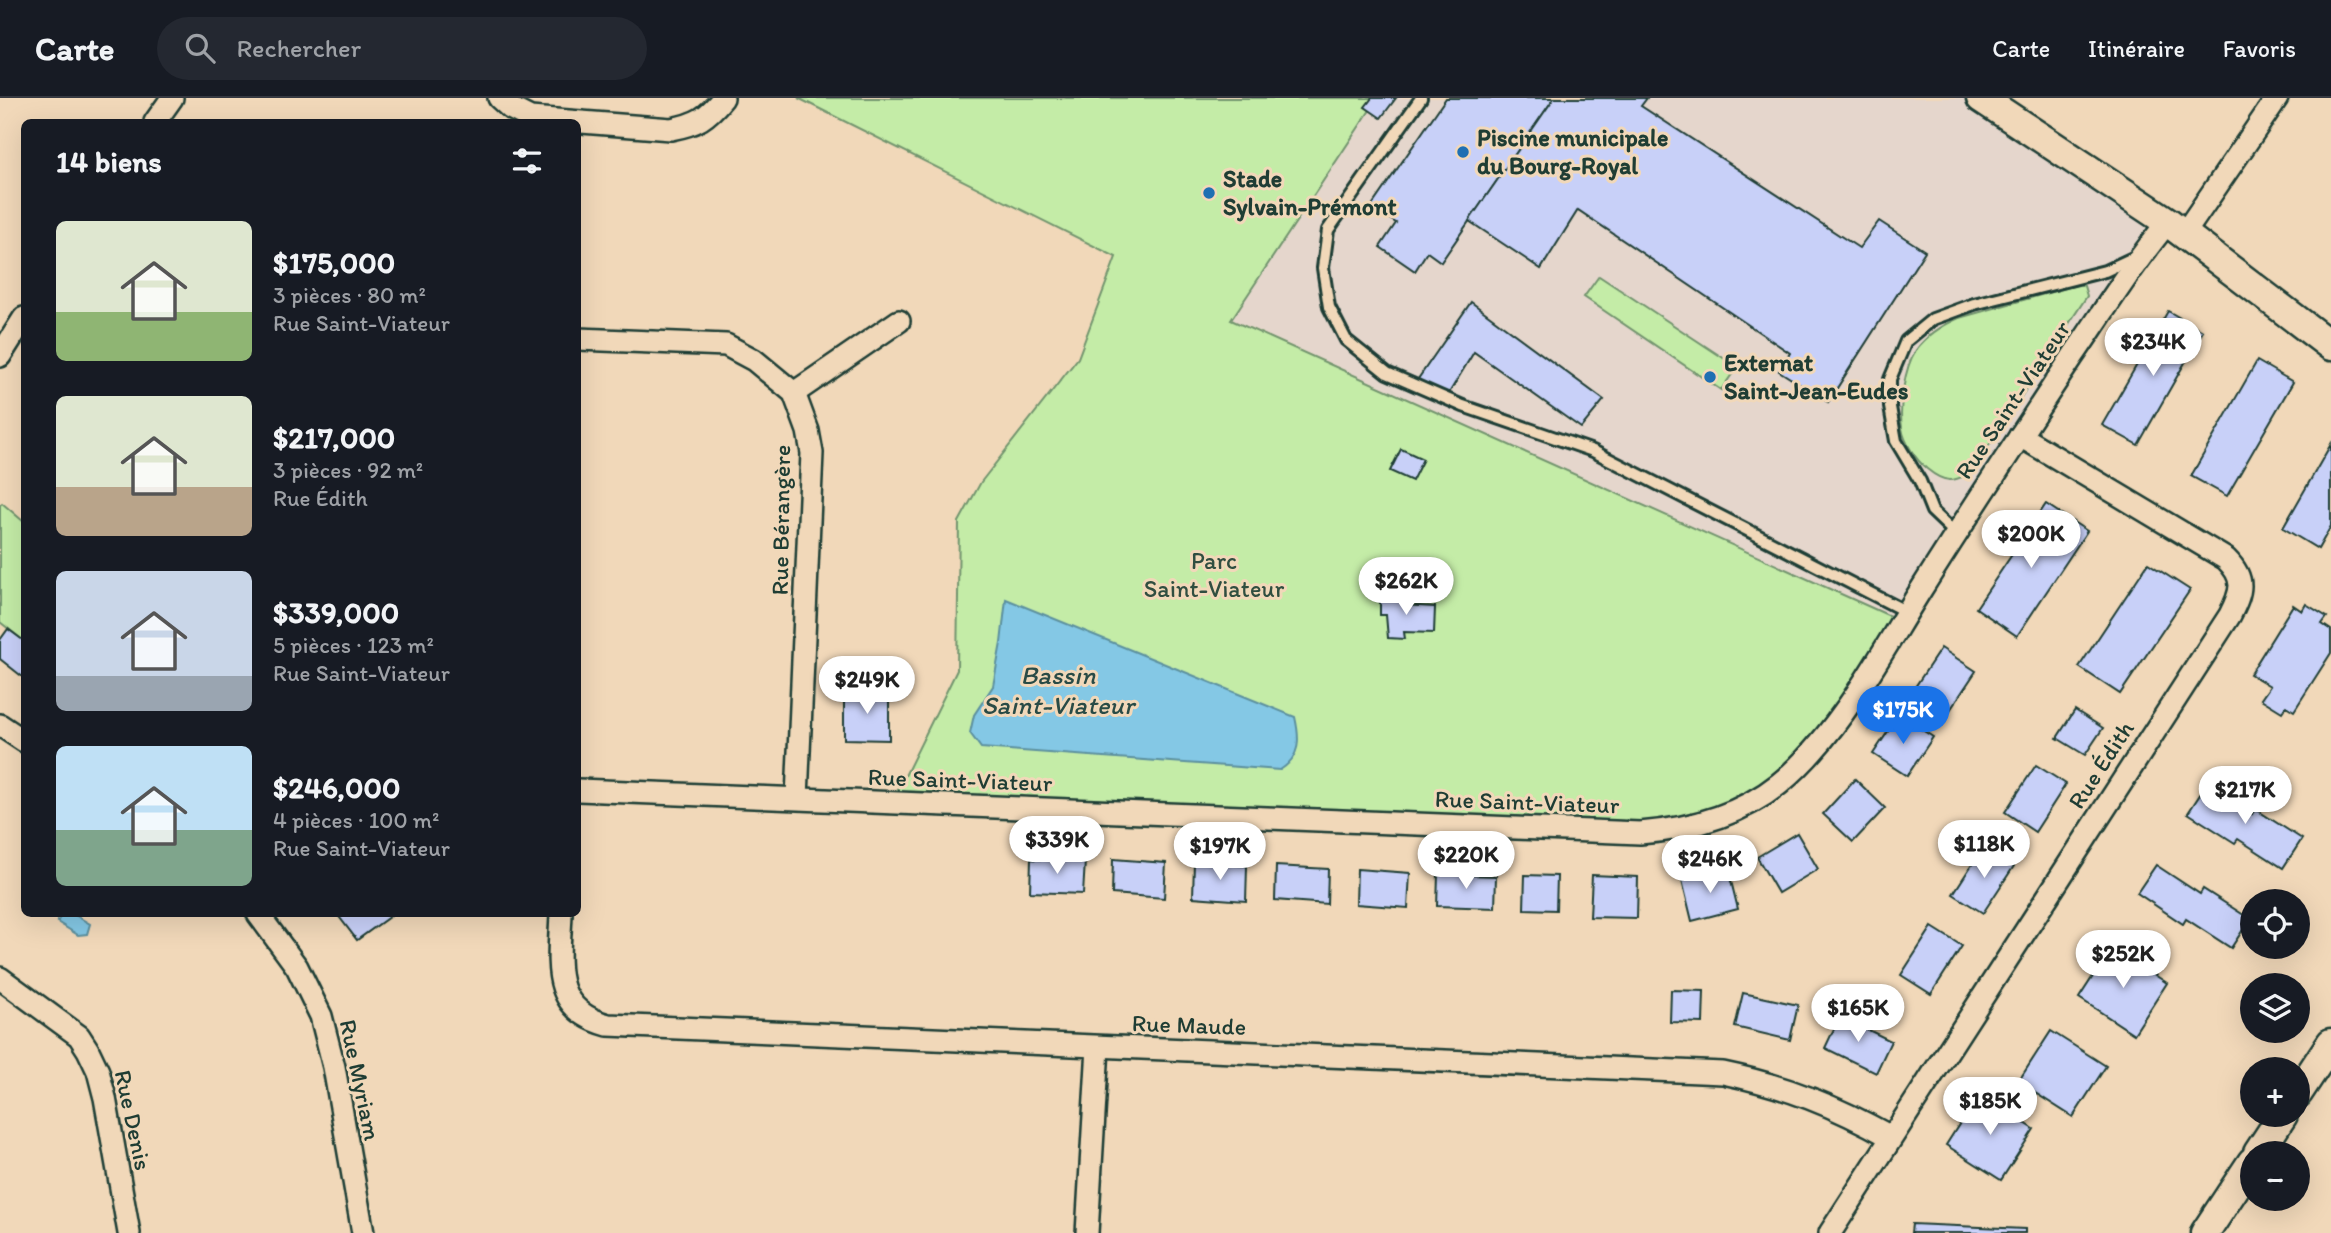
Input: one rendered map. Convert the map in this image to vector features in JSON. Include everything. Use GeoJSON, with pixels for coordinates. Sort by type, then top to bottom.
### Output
{"type":"FeatureCollection","features":[{"type":"Feature","properties":{"kind":"main road"},"geometry":{"type":"LineString","coordinates":[[1981,98],[2176,228],[2331,321]]}},
{"type":"Feature","properties":{"kind":"main road"},"geometry":{"type":"LineString","coordinates":[[2176,228],[2331,346]]}},
{"type":"Feature","properties":{"kind":"main road"},"geometry":{"type":"LineString","coordinates":[[2310,1079],[2319,1069],[2331,1043]]}},
{"type":"Feature","properties":{"kind":"main road"},"geometry":{"type":"LineString","coordinates":[[2205,1233],[2240,1179]]}},
{"type":"Feature","properties":{"kind":"street"},"geometry":{"type":"LineString","coordinates":[[157,119],[172,98]]}},
{"type":"Feature","properties":{"kind":"street"},"geometry":{"type":"LineString","coordinates":[[499,98],[510,108],[530,118],[542,119]]}},
{"type":"Feature","properties":{"kind":"street"},"geometry":{"type":"LineString","coordinates":[[581,122],[671,130],[706,118],[723,98]]}},
{"type":"Feature","properties":{"kind":"street","name":"Rue Saint-Viateur"},"geometry":{"type":"LineString","coordinates":[[581,790],[1640,833],[1689,827],[1731,813],[1753,801],[1787,776],[1812,752],[1847,706],[1956,534],[2142,253],[2176,228],[2277,98]]}},
{"type":"Feature","properties":{"kind":"street"},"geometry":{"type":"LineString","coordinates":[[581,339],[726,345],[754,360],[794,393],[900,321]]}},
{"type":"Feature","properties":{"kind":"street"},"geometry":{"type":"LineString","coordinates":[[0,356],[21,323]]}},
{"type":"Feature","properties":{"kind":"street","name":"Rue Bérangère"},"geometry":{"type":"LineString","coordinates":[[794,393],[808,431],[812,453],[797,798]]}},
{"type":"Feature","properties":{"kind":"street","name":"Rue Édith"},"geometry":{"type":"LineString","coordinates":[[1830,1233],[2240,595],[2240,580],[2235,568],[2226,559],[2020,436]]}},
{"type":"Feature","properties":{"kind":"street"},"geometry":{"type":"LineString","coordinates":[[0,725],[21,739]]}},
{"type":"Feature","properties":{"kind":"street","name":"Rue Myriam"},"geometry":{"type":"LineString","coordinates":[[266,917],[297,967],[320,1016],[334,1067],[363,1233]]}},
{"type":"Feature","properties":{"kind":"street","name":"Rue Maude"},"geometry":{"type":"LineString","coordinates":[[561,917],[559,965],[564,989],[574,1008],[588,1020],[608,1025],[1723,1073],[1798,1092],[1843,1111],[1891,1137]]}},
{"type":"Feature","properties":{"kind":"street","name":"Rue Denis"},"geometry":{"type":"LineString","coordinates":[[0,978],[79,1036],[89,1050],[105,1098],[129,1233]]}},
{"type":"Feature","properties":{"kind":"street"},"geometry":{"type":"LineString","coordinates":[[1087,1233],[1098,1047]]}},
{"type":"Feature","properties":{"kind":"lane"},"geometry":{"type":"LineString","coordinates":[[1422,98],[1328,230],[1323,268],[1329,307],[1346,340],[1387,373],[1463,406],[1594,451],[1907,612]]}},
{"type":"Feature","properties":{"kind":"lane"},"geometry":{"type":"LineString","coordinates":[[1956,534],[1932,511],[1920,481],[1896,441],[1890,407],[1890,379],[1906,341],[1933,318],[1974,304],[2105,271],[2142,253]]}},
{"type":"Feature","properties":{"kind":"shaded area","name":"Externat Saint-Jean-Eudes"},"geometry":{"type":"Polygon","coordinates":[[[1378,98],[1981,98],[2168,222],[1901,621],[1231,319],[1378,98]]]}},
{"type":"Feature","properties":{"kind":"green space","name":"Parc Saint-Viateur"},"geometry":{"type":"Polygon","coordinates":[[[798,98],[1378,98],[1231,320],[1901,621],[1779,784],[1689,827],[888,803],[900,786],[957,670],[959,522],[981,482],[1078,358],[1116,257],[798,98]]]}},
{"type":"Feature","properties":{"kind":"green space"},"geometry":{"type":"Polygon","coordinates":[[[1599,276],[1737,367],[1721,390],[1584,297],[1599,276]]]}},
{"type":"Feature","properties":{"kind":"green space"},"geometry":{"type":"Polygon","coordinates":[[[2080,284],[2084,286],[2087,296],[1971,473],[1947,480],[1927,469],[1908,445],[1901,419],[1906,377],[1912,358],[1920,345],[1936,331],[1959,318],[2080,284]]]}},
{"type":"Feature","properties":{"kind":"green space"},"geometry":{"type":"Polygon","coordinates":[[[2,503],[21,519],[21,639],[0,622],[2,503]]]}},
{"type":"Feature","properties":{"kind":"water","name":"Bassin Saint-Viateur"},"geometry":{"type":"Polygon","coordinates":[[[1006,599],[1295,717],[1298,740],[1292,759],[1280,770],[981,748],[970,733],[974,715],[993,686],[1006,599]]]}},
{"type":"Feature","properties":{"kind":"water"},"geometry":{"type":"Polygon","coordinates":[[[60,917],[78,917],[90,924],[87,934],[78,935],[57,922],[60,917]]]}},
{"type":"Feature","properties":{"kind":"building"},"geometry":{"type":"Polygon","coordinates":[[[1372,98],[1396,98],[1381,118],[1365,107],[1372,98]]]}},
{"type":"Feature","properties":{"kind":"building","name":"Piscine municipale du Bourg-Royal"},"geometry":{"type":"Polygon","coordinates":[[[1446,98],[1554,98],[1441,262],[1427,252],[1415,271],[1380,247],[1396,223],[1371,207],[1446,98]]]}},
{"type":"Feature","properties":{"kind":"building"},"geometry":{"type":"Polygon","coordinates":[[[1554,98],[1647,98],[1641,106],[1859,248],[1879,221],[1925,251],[1828,402],[1779,371],[1790,353],[1578,210],[1541,269],[1469,221],[1554,98]]]}},
{"type":"Feature","properties":{"kind":"building"},"geometry":{"type":"Polygon","coordinates":[[[1471,302],[1604,400],[1581,428],[1474,352],[1446,398],[1418,379],[1471,302]]]}},
{"type":"Feature","properties":{"kind":"building"},"geometry":{"type":"Polygon","coordinates":[[[2168,311],[2203,331],[2138,445],[2102,425],[2168,311]]]}},
{"type":"Feature","properties":{"kind":"building"},"geometry":{"type":"Polygon","coordinates":[[[2257,361],[2293,382],[2227,496],[2191,476],[2257,361]]]}},
{"type":"Feature","properties":{"kind":"building"},"geometry":{"type":"Polygon","coordinates":[[[2331,444],[2331,526],[2318,549],[2283,528],[2331,444]]]}},
{"type":"Feature","properties":{"kind":"building"},"geometry":{"type":"Polygon","coordinates":[[[1401,449],[1423,459],[1412,481],[1390,471],[1401,449]]]}},
{"type":"Feature","properties":{"kind":"building"},"geometry":{"type":"Polygon","coordinates":[[[2046,504],[2087,531],[2017,636],[1976,608],[2046,504]]]}},
{"type":"Feature","properties":{"kind":"building"},"geometry":{"type":"Polygon","coordinates":[[[2148,563],[2190,590],[2120,694],[2079,667],[2148,563]]]}},
{"type":"Feature","properties":{"kind":"building"},"geometry":{"type":"Polygon","coordinates":[[[1402,594],[1403,605],[1435,607],[1434,633],[1404,632],[1405,639],[1388,638],[1386,615],[1380,615],[1380,596],[1402,594]]]}},
{"type":"Feature","properties":{"kind":"building"},"geometry":{"type":"Polygon","coordinates":[[[2306,604],[2327,617],[2322,624],[2331,630],[2331,653],[2294,711],[2286,706],[2282,712],[2261,699],[2270,686],[2250,674],[2293,605],[2302,611],[2306,604]]]}},
{"type":"Feature","properties":{"kind":"building"},"geometry":{"type":"Polygon","coordinates":[[[8,629],[21,639],[21,676],[0,659],[0,640],[8,629]]]}},
{"type":"Feature","properties":{"kind":"building"},"geometry":{"type":"Polygon","coordinates":[[[1941,648],[1976,671],[1950,710],[1915,687],[1941,648]]]}},
{"type":"Feature","properties":{"kind":"building"},"geometry":{"type":"Polygon","coordinates":[[[844,693],[889,693],[889,740],[844,739],[844,693]]]}},
{"type":"Feature","properties":{"kind":"building"},"geometry":{"type":"Polygon","coordinates":[[[2075,710],[2103,728],[2085,755],[2057,738],[2075,710]]]}},
{"type":"Feature","properties":{"kind":"building"},"geometry":{"type":"Polygon","coordinates":[[[1899,715],[1933,737],[1907,776],[1873,754],[1899,715]]]}},
{"type":"Feature","properties":{"kind":"building"},"geometry":{"type":"Polygon","coordinates":[[[2036,765],[2066,784],[2035,832],[2005,812],[2036,765]]]}},
{"type":"Feature","properties":{"kind":"building"},"geometry":{"type":"Polygon","coordinates":[[[1855,779],[1885,808],[1853,842],[1823,814],[1855,779]]]}},
{"type":"Feature","properties":{"kind":"building"},"geometry":{"type":"Polygon","coordinates":[[[2207,784],[2252,814],[2255,809],[2302,839],[2283,868],[2238,839],[2235,843],[2188,813],[2207,784]]]}},
{"type":"Feature","properties":{"kind":"building"},"geometry":{"type":"Polygon","coordinates":[[[1797,833],[1818,869],[1778,893],[1757,857],[1797,833]]]}},
{"type":"Feature","properties":{"kind":"building"},"geometry":{"type":"Polygon","coordinates":[[[1984,846],[2014,866],[1983,913],[1953,894],[1984,846]]]}},
{"type":"Feature","properties":{"kind":"building"},"geometry":{"type":"Polygon","coordinates":[[[1031,859],[1085,861],[1083,894],[1030,892],[1031,859]]]}},
{"type":"Feature","properties":{"kind":"building"},"geometry":{"type":"Polygon","coordinates":[[[1113,859],[1166,863],[1164,898],[1112,894],[1113,859]]]}},
{"type":"Feature","properties":{"kind":"building"},"geometry":{"type":"Polygon","coordinates":[[[1194,862],[1247,866],[1246,901],[1193,897],[1194,862]]]}},
{"type":"Feature","properties":{"kind":"building"},"geometry":{"type":"Polygon","coordinates":[[[2156,865],[2200,894],[2203,889],[2240,913],[2240,934],[2231,948],[2186,919],[2183,924],[2137,893],[2156,865]]]}},
{"type":"Feature","properties":{"kind":"building"},"geometry":{"type":"Polygon","coordinates":[[[1276,866],[1328,869],[1327,904],[1275,900],[1276,866]]]}},
{"type":"Feature","properties":{"kind":"building"},"geometry":{"type":"Polygon","coordinates":[[[1357,869],[1410,873],[1408,908],[1356,904],[1357,869]]]}},
{"type":"Feature","properties":{"kind":"building"},"geometry":{"type":"Polygon","coordinates":[[[1728,869],[1738,909],[1692,921],[1682,880],[1728,869]]]}},
{"type":"Feature","properties":{"kind":"building"},"geometry":{"type":"Polygon","coordinates":[[[1438,874],[1496,876],[1495,908],[1437,906],[1438,874]]]}},
{"type":"Feature","properties":{"kind":"building"},"geometry":{"type":"Polygon","coordinates":[[[1525,875],[1557,876],[1556,910],[1524,909],[1525,875]]]}},
{"type":"Feature","properties":{"kind":"building"},"geometry":{"type":"Polygon","coordinates":[[[1592,875],[1638,877],[1637,918],[1590,917],[1592,875]]]}},
{"type":"Feature","properties":{"kind":"building"},"geometry":{"type":"Polygon","coordinates":[[[339,917],[389,917],[357,940],[339,917]]]}},
{"type":"Feature","properties":{"kind":"building"},"geometry":{"type":"Polygon","coordinates":[[[1932,927],[1962,946],[1931,994],[1901,975],[1932,927]]]}},
{"type":"Feature","properties":{"kind":"building"},"geometry":{"type":"Polygon","coordinates":[[[2112,947],[2167,983],[2134,1034],[2079,998],[2112,947]]]}},
{"type":"Feature","properties":{"kind":"building"},"geometry":{"type":"Polygon","coordinates":[[[1671,990],[1704,991],[1703,1023],[1670,1022],[1671,990]]]}},
{"type":"Feature","properties":{"kind":"building"},"geometry":{"type":"Polygon","coordinates":[[[1743,993],[1798,1005],[1790,1040],[1735,1027],[1743,993]]]}},
{"type":"Feature","properties":{"kind":"building"},"geometry":{"type":"Polygon","coordinates":[[[1840,1016],[1891,1041],[1876,1073],[1825,1048],[1840,1016]]]}},
{"type":"Feature","properties":{"kind":"building"},"geometry":{"type":"Polygon","coordinates":[[[2051,1031],[2106,1066],[2073,1117],[2018,1082],[2051,1031]]]}},
{"type":"Feature","properties":{"kind":"building"},"geometry":{"type":"Polygon","coordinates":[[[1979,1093],[2034,1129],[2001,1180],[1946,1145],[1979,1093]]]}},
{"type":"Feature","properties":{"kind":"building"},"geometry":{"type":"Polygon","coordinates":[[[1912,1224],[2025,1229],[2025,1233],[1911,1233],[1912,1224]]]}},
{"type":"Feature","properties":{"kind":"place","name":"Piscine municipale du Bourg-Royal"},"geometry":{"type":"Point","coordinates":[1463,152]}},
{"type":"Feature","properties":{"kind":"place","name":"Stade Sylvain-Prémont"},"geometry":{"type":"Point","coordinates":[1209,193]}},
{"type":"Feature","properties":{"kind":"place","name":"Externat Saint-Jean-Eudes"},"geometry":{"type":"Point","coordinates":[1710,377]}}]}
